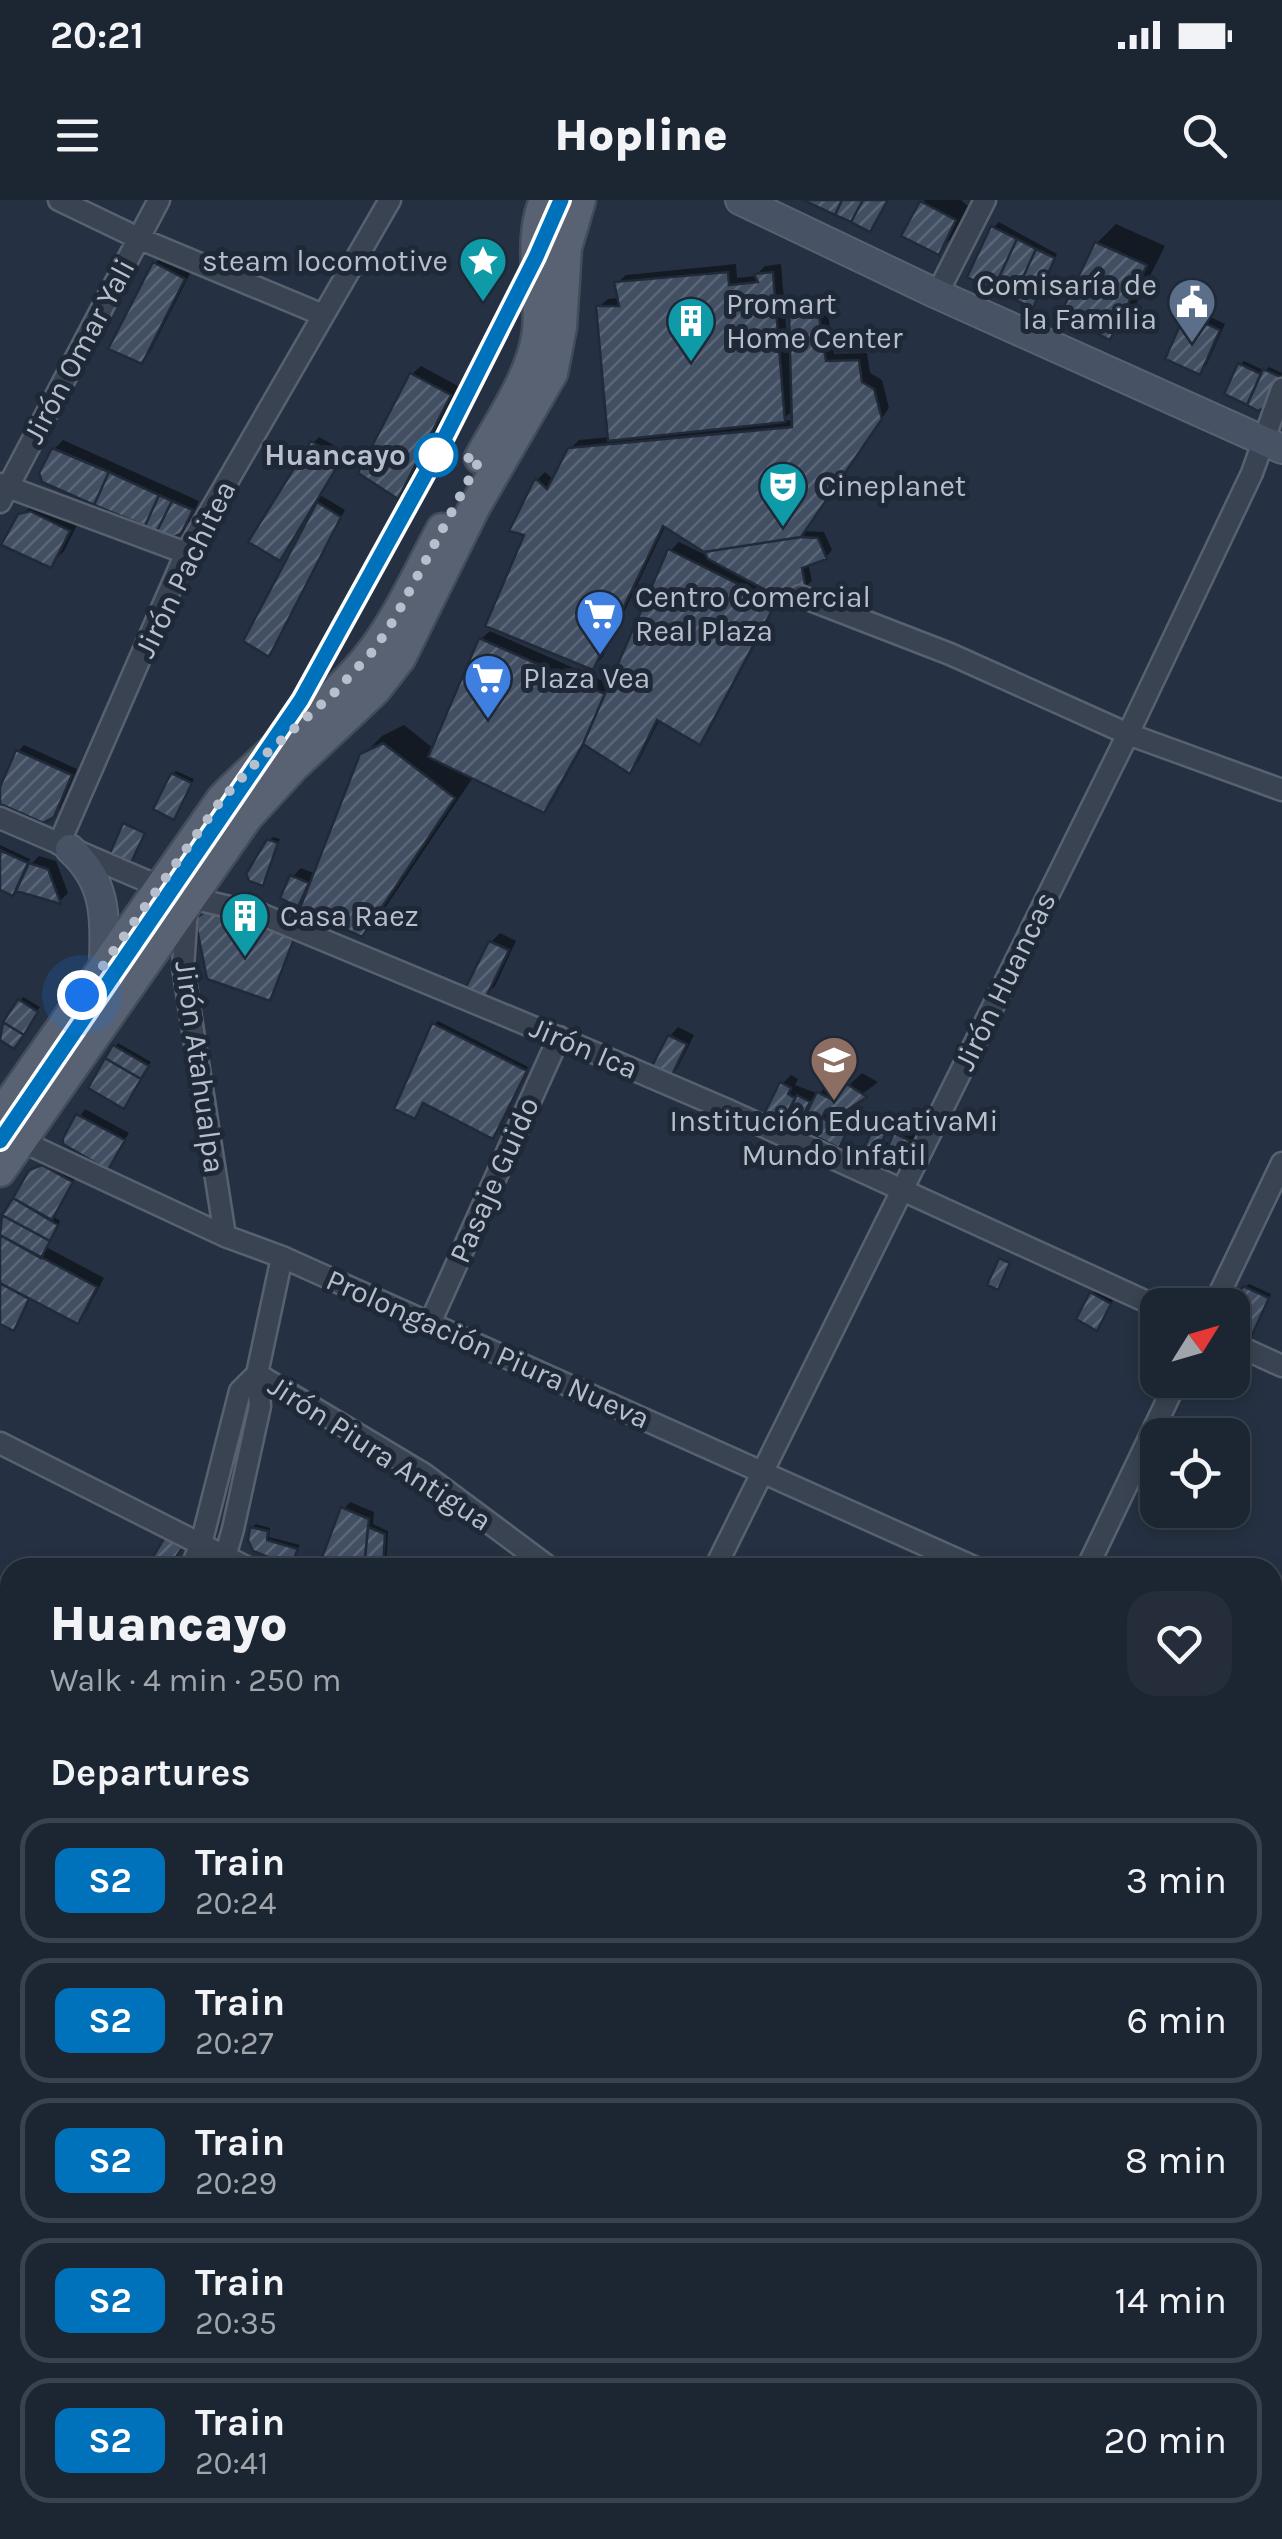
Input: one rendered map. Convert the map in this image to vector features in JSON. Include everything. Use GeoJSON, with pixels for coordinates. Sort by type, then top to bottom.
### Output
{"type":"FeatureCollection","features":[{"type":"Feature","properties":{"kind":"main road"},"geometry":{"type":"LineString","coordinates":[[0,1116],[222,799],[358,669],[395,618],[532,357],[539,308],[538,223],[545,200]]}},
{"type":"Feature","properties":{"kind":"main road"},"geometry":{"type":"LineString","coordinates":[[0,1171],[10,1136],[247,818],[294,766],[375,690],[400,658],[475,506],[552,373],[561,327],[566,248],[579,203]]}},
{"type":"Feature","properties":{"kind":"street"},"geometry":{"type":"LineString","coordinates":[[59,200],[138,238],[323,315]]}},
{"type":"Feature","properties":{"kind":"street","name":"Jirón Omar Yali"},"geometry":{"type":"LineString","coordinates":[[2,491],[159,200]]}},
{"type":"Feature","properties":{"kind":"street","name":"Jirón Pachitea"},"geometry":{"type":"LineString","coordinates":[[64,846],[186,553],[390,200]]}},
{"type":"Feature","properties":{"kind":"street"},"geometry":{"type":"LineString","coordinates":[[740,200],[937,294],[1273,445]]}},
{"type":"Feature","properties":{"kind":"street"},"geometry":{"type":"LineString","coordinates":[[937,294],[985,200]]}},
{"type":"Feature","properties":{"kind":"street","name":"Jirón Huancas"},"geometry":{"type":"LineString","coordinates":[[723,1558],[1273,445],[1282,389]]}},
{"type":"Feature","properties":{"kind":"street"},"geometry":{"type":"LineString","coordinates":[[2,491],[186,553]]}},
{"type":"Feature","properties":{"kind":"street"},"geometry":{"type":"LineString","coordinates":[[800,596],[950,654],[1128,734],[1282,790]]}},
{"type":"Feature","properties":{"kind":"street","name":"Jirón Ica"},"geometry":{"type":"LineString","coordinates":[[0,818],[158,886],[263,915],[559,1037],[1140,1299]]}},
{"type":"Feature","properties":{"kind":"street"},"geometry":{"type":"LineString","coordinates":[[64,846],[86,864],[99,888],[105,920],[104,964]]}},
{"type":"Feature","properties":{"kind":"street","name":"Jirón Atahualpa"},"geometry":{"type":"LineString","coordinates":[[188,897],[182,944],[184,967],[225,1236]]}},
{"type":"Feature","properties":{"kind":"street","name":"Pasaje Guido"},"geometry":{"type":"LineString","coordinates":[[430,1323],[559,1037]]}},
{"type":"Feature","properties":{"kind":"street","name":"Prolongación Piura Nueva"},"geometry":{"type":"LineString","coordinates":[[10,1136],[225,1236],[282,1257],[954,1558]]}},
{"type":"Feature","properties":{"kind":"street"},"geometry":{"type":"LineString","coordinates":[[1222,1288],[1282,1163]]}},
{"type":"Feature","properties":{"kind":"street"},"geometry":{"type":"LineString","coordinates":[[224,1558],[260,1406],[257,1374],[282,1257]]}},
{"type":"Feature","properties":{"kind":"street"},"geometry":{"type":"LineString","coordinates":[[1250,1351],[1282,1366]]}},
{"type":"Feature","properties":{"kind":"street"},"geometry":{"type":"LineString","coordinates":[[196,1558],[240,1391],[257,1374]]}},
{"type":"Feature","properties":{"kind":"street","name":"Jirón Piura Antigua"},"geometry":{"type":"LineString","coordinates":[[257,1374],[424,1474],[537,1558]]}},
{"type":"Feature","properties":{"kind":"street"},"geometry":{"type":"LineString","coordinates":[[1092,1558],[1169,1398]]}},
{"type":"Feature","properties":{"kind":"street"},"geometry":{"type":"LineString","coordinates":[[0,1443],[202,1544],[217,1558]]}},
{"type":"Feature","properties":{"kind":"building"},"geometry":{"type":"Polygon","coordinates":[[[803,200],[842,200],[835,215],[803,200]]]}},
{"type":"Feature","properties":{"kind":"building"},"geometry":{"type":"Polygon","coordinates":[[[842,200],[863,200],[851,222],[835,215],[842,200]]]}},
{"type":"Feature","properties":{"kind":"building"},"geometry":{"type":"Polygon","coordinates":[[[863,200],[888,200],[870,232],[851,222],[863,200]]]}},
{"type":"Feature","properties":{"kind":"building"},"geometry":{"type":"Polygon","coordinates":[[[920,201],[956,220],[939,255],[901,236],[920,201]]]}},
{"type":"Feature","properties":{"kind":"building"},"geometry":{"type":"Polygon","coordinates":[[[991,226],[1017,239],[993,290],[967,277],[991,226]]]}},
{"type":"Feature","properties":{"kind":"building"},"geometry":{"type":"Polygon","coordinates":[[[1017,239],[1036,249],[1013,299],[993,290],[1017,239]]]}},
{"type":"Feature","properties":{"kind":"building"},"geometry":{"type":"Polygon","coordinates":[[[1095,242],[1147,265],[1110,340],[1060,315],[1095,242]]]}},
{"type":"Feature","properties":{"kind":"building"},"geometry":{"type":"Polygon","coordinates":[[[1036,249],[1055,258],[1033,308],[1013,299],[1036,249]]]}},
{"type":"Feature","properties":{"kind":"building"},"geometry":{"type":"Polygon","coordinates":[[[153,262],[185,279],[142,364],[108,349],[153,262]]]}},
{"type":"Feature","properties":{"kind":"building","name":"Promart Home Center"},"geometry":{"type":"Polygon","coordinates":[[[728,272],[729,285],[758,282],[754,274],[773,272],[785,422],[608,441],[596,306],[619,306],[614,282],[728,272]]]}},
{"type":"Feature","properties":{"kind":"building"},"geometry":{"type":"Polygon","coordinates":[[[789,312],[819,315],[826,361],[859,360],[862,382],[874,389],[882,419],[801,537],[704,552],[663,526],[593,670],[485,626],[524,535],[509,531],[535,478],[547,489],[568,448],[792,427],[789,312]]]}},
{"type":"Feature","properties":{"kind":"building","name":"Comisaría de la Familia"},"geometry":{"type":"Polygon","coordinates":[[[1185,314],[1220,330],[1200,375],[1165,359],[1185,314]]]}},
{"type":"Feature","properties":{"kind":"building"},"geometry":{"type":"Polygon","coordinates":[[[1238,363],[1261,374],[1247,405],[1224,394],[1238,363]]]}},
{"type":"Feature","properties":{"kind":"building"},"geometry":{"type":"Polygon","coordinates":[[[1263,369],[1281,377],[1268,405],[1258,411],[1247,405],[1263,369]]]}},
{"type":"Feature","properties":{"kind":"building"},"geometry":{"type":"Polygon","coordinates":[[[410,373],[451,395],[398,499],[358,473],[410,373]]]}},
{"type":"Feature","properties":{"kind":"building"},"geometry":{"type":"Polygon","coordinates":[[[311,441],[342,459],[280,561],[248,542],[311,441]]]}},
{"type":"Feature","properties":{"kind":"building"},"geometry":{"type":"Polygon","coordinates":[[[52,448],[109,472],[94,505],[42,482],[39,473],[52,448]]]}},
{"type":"Feature","properties":{"kind":"building"},"geometry":{"type":"Polygon","coordinates":[[[109,472],[159,495],[145,526],[94,505],[109,472]]]}},
{"type":"Feature","properties":{"kind":"building"},"geometry":{"type":"Polygon","coordinates":[[[159,495],[172,501],[157,531],[145,526],[159,495]]]}},
{"type":"Feature","properties":{"kind":"building"},"geometry":{"type":"Polygon","coordinates":[[[172,501],[193,510],[181,534],[173,537],[157,531],[172,501]]]}},
{"type":"Feature","properties":{"kind":"building"},"geometry":{"type":"Polygon","coordinates":[[[317,502],[341,517],[269,657],[243,641],[317,502]]]}},
{"type":"Feature","properties":{"kind":"building"},"geometry":{"type":"Polygon","coordinates":[[[30,511],[70,531],[51,568],[1,545],[18,514],[30,511]]]}},
{"type":"Feature","properties":{"kind":"building"},"geometry":{"type":"Polygon","coordinates":[[[801,537],[818,538],[827,559],[802,568],[806,589],[789,590],[784,600],[708,559],[704,552],[801,537]]]}},
{"type":"Feature","properties":{"kind":"building"},"geometry":{"type":"Polygon","coordinates":[[[668,549],[776,603],[700,745],[657,720],[630,774],[583,744],[668,549]]]}},
{"type":"Feature","properties":{"kind":"building"},"geometry":{"type":"Polygon","coordinates":[[[479,638],[605,694],[583,744],[544,813],[428,757],[479,638]]]}},
{"type":"Feature","properties":{"kind":"building"},"geometry":{"type":"Polygon","coordinates":[[[383,743],[455,798],[362,937],[300,908],[360,754],[383,743]]]}},
{"type":"Feature","properties":{"kind":"building"},"geometry":{"type":"Polygon","coordinates":[[[16,750],[72,775],[54,817],[43,823],[0,804],[0,787],[16,750]]]}},
{"type":"Feature","properties":{"kind":"building"},"geometry":{"type":"Polygon","coordinates":[[[171,773],[192,783],[174,820],[153,809],[171,773]]]}},
{"type":"Feature","properties":{"kind":"building"},"geometry":{"type":"Polygon","coordinates":[[[123,823],[145,833],[131,863],[110,853],[123,823]]]}},
{"type":"Feature","properties":{"kind":"building"},"geometry":{"type":"Polygon","coordinates":[[[267,839],[278,843],[263,886],[249,881],[246,874],[267,839]]]}},
{"type":"Feature","properties":{"kind":"building"},"geometry":{"type":"Polygon","coordinates":[[[0,850],[28,863],[13,896],[0,890],[0,850]]]}},
{"type":"Feature","properties":{"kind":"building"},"geometry":{"type":"Polygon","coordinates":[[[29,863],[48,869],[61,904],[16,891],[29,863]]]}},
{"type":"Feature","properties":{"kind":"building"},"geometry":{"type":"Polygon","coordinates":[[[290,875],[309,883],[298,907],[280,898],[290,875]]]}},
{"type":"Feature","properties":{"kind":"building","name":"Casa Raez"},"geometry":{"type":"Polygon","coordinates":[[[207,910],[263,924],[294,939],[270,1001],[207,979],[195,919],[207,910]]]}},
{"type":"Feature","properties":{"kind":"building"},"geometry":{"type":"Polygon","coordinates":[[[489,941],[509,950],[486,997],[466,987],[489,941]]]}},
{"type":"Feature","properties":{"kind":"building"},"geometry":{"type":"Polygon","coordinates":[[[18,999],[38,1012],[24,1035],[3,1022],[18,999]]]}},
{"type":"Feature","properties":{"kind":"building"},"geometry":{"type":"Polygon","coordinates":[[[3,1022],[24,1035],[14,1049],[0,1040],[3,1022]]]}},
{"type":"Feature","properties":{"kind":"building"},"geometry":{"type":"Polygon","coordinates":[[[432,1023],[527,1071],[493,1139],[423,1103],[415,1119],[394,1109],[432,1023]]]}},
{"type":"Feature","properties":{"kind":"building"},"geometry":{"type":"Polygon","coordinates":[[[668,1035],[687,1044],[669,1081],[650,1070],[668,1035]]]}},
{"type":"Feature","properties":{"kind":"building"},"geometry":{"type":"Polygon","coordinates":[[[113,1045],[149,1066],[141,1079],[105,1058],[113,1045]]]}},
{"type":"Feature","properties":{"kind":"building"},"geometry":{"type":"Polygon","coordinates":[[[105,1058],[141,1079],[124,1109],[88,1088],[105,1058]]]}},
{"type":"Feature","properties":{"kind":"building"},"geometry":{"type":"Polygon","coordinates":[[[780,1082],[791,1088],[788,1094],[795,1098],[781,1124],[764,1114],[780,1082]]]}},
{"type":"Feature","properties":{"kind":"building","name":"Institución EducativaMi Mundo Infatil"},"geometry":{"type":"Polygon","coordinates":[[[847,1084],[867,1097],[838,1116],[826,1110],[812,1136],[798,1130],[817,1092],[831,1099],[847,1084]]]}},
{"type":"Feature","properties":{"kind":"building"},"geometry":{"type":"Polygon","coordinates":[[[797,1095],[810,1102],[796,1130],[783,1123],[797,1095]]]}},
{"type":"Feature","properties":{"kind":"building"},"geometry":{"type":"Polygon","coordinates":[[[76,1114],[125,1140],[108,1170],[63,1144],[76,1114]]]}},
{"type":"Feature","properties":{"kind":"building"},"geometry":{"type":"Polygon","coordinates":[[[822,1118],[848,1130],[839,1148],[813,1135],[822,1118]]]}},
{"type":"Feature","properties":{"kind":"building"},"geometry":{"type":"Polygon","coordinates":[[[876,1123],[888,1129],[872,1162],[860,1156],[876,1123]]]}},
{"type":"Feature","properties":{"kind":"building"},"geometry":{"type":"Polygon","coordinates":[[[894,1133],[913,1142],[900,1167],[889,1170],[872,1162],[879,1147],[886,1150],[894,1133]]]}},
{"type":"Feature","properties":{"kind":"building"},"geometry":{"type":"Polygon","coordinates":[[[42,1165],[73,1182],[52,1220],[13,1198],[29,1170],[42,1165]]]}},
{"type":"Feature","properties":{"kind":"building"},"geometry":{"type":"Polygon","coordinates":[[[13,1198],[58,1225],[50,1241],[2,1215],[13,1198]]]}},
{"type":"Feature","properties":{"kind":"building"},"geometry":{"type":"Polygon","coordinates":[[[2,1215],[50,1241],[41,1258],[0,1235],[2,1215]]]}},
{"type":"Feature","properties":{"kind":"building"},"geometry":{"type":"Polygon","coordinates":[[[0,1235],[97,1287],[78,1324],[0,1283],[0,1235]]]}},
{"type":"Feature","properties":{"kind":"building"},"geometry":{"type":"Polygon","coordinates":[[[999,1258],[1010,1263],[998,1290],[987,1285],[999,1258]]]}},
{"type":"Feature","properties":{"kind":"building"},"geometry":{"type":"Polygon","coordinates":[[[0,1283],[29,1299],[14,1331],[0,1324],[0,1283]]]}},
{"type":"Feature","properties":{"kind":"building"},"geometry":{"type":"Polygon","coordinates":[[[1250,1289],[1269,1298],[1250,1337],[1250,1289]]]}},
{"type":"Feature","properties":{"kind":"building"},"geometry":{"type":"Polygon","coordinates":[[[1090,1292],[1111,1304],[1097,1331],[1076,1319],[1090,1292]]]}},
{"type":"Feature","properties":{"kind":"building"},"geometry":{"type":"Polygon","coordinates":[[[341,1507],[369,1519],[365,1558],[322,1558],[341,1507]]]}},
{"type":"Feature","properties":{"kind":"building"},"geometry":{"type":"Polygon","coordinates":[[[250,1527],[268,1531],[267,1540],[298,1549],[294,1558],[270,1558],[253,1551],[248,1540],[250,1527]]]}},
{"type":"Feature","properties":{"kind":"building"},"geometry":{"type":"Polygon","coordinates":[[[368,1527],[385,1534],[384,1558],[365,1558],[368,1527]]]}},
{"type":"Feature","properties":{"kind":"building"},"geometry":{"type":"Polygon","coordinates":[[[165,1537],[182,1548],[176,1558],[152,1558],[165,1537]]]}},
{"type":"Feature","properties":{"kind":"railway"},"geometry":{"type":"LineString","coordinates":[[0,1141],[301,700],[436,455],[537,257],[561,200]]}},
{"type":"Feature","properties":{"kind":"train","name":"S2"},"geometry":{"type":"LineString","coordinates":[[0,1141],[301,700],[436,455],[561,200]]}},
{"type":"Feature","properties":{"kind":"place","name":"steam locomotive"},"geometry":{"type":"Point","coordinates":[483,304]}},
{"type":"Feature","properties":{"kind":"place","name":"Comisaría de la Familia"},"geometry":{"type":"Point","coordinates":[1192,344]}},
{"type":"Feature","properties":{"kind":"place","name":"Promart Home Center"},"geometry":{"type":"Point","coordinates":[691,364]}},
{"type":"Feature","properties":{"kind":"place","name":"Huancayo"},"geometry":{"type":"Point","coordinates":[436,455]}},
{"type":"Feature","properties":{"kind":"place","name":"Cineplanet"},"geometry":{"type":"Point","coordinates":[783,528]}},
{"type":"Feature","properties":{"kind":"place","name":"Centro Comercial Real Plaza"},"geometry":{"type":"Point","coordinates":[600,656]}},
{"type":"Feature","properties":{"kind":"place","name":"Plaza Vea"},"geometry":{"type":"Point","coordinates":[488,720]}},
{"type":"Feature","properties":{"kind":"place","name":"Casa Raez"},"geometry":{"type":"Point","coordinates":[245,958]}},
{"type":"Feature","properties":{"kind":"place","name":"Institución EducativaMi Mundo Infatil"},"geometry":{"type":"Point","coordinates":[834,1102]}},
{"type":"Feature","properties":{"kind":"route"},"geometry":{"type":"LineString","coordinates":[[82,995],[222,799],[358,669],[385,634],[480,459],[436,455]]}}]}
